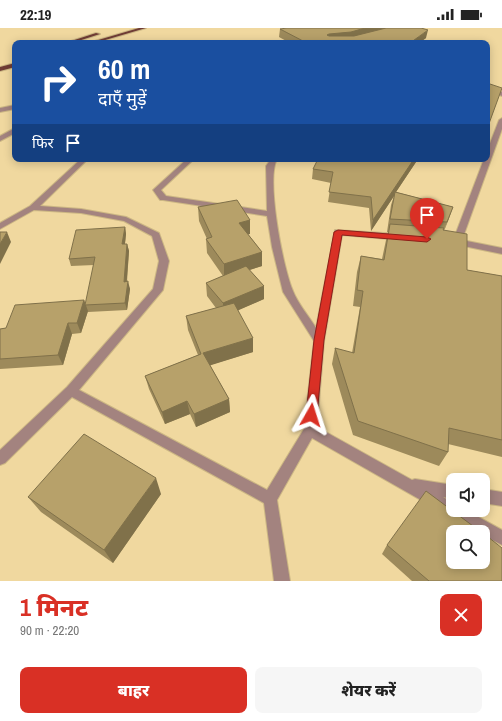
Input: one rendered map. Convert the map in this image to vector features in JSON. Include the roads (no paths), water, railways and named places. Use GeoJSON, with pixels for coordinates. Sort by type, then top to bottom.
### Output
{"type":"FeatureCollection","features":[{"type":"Feature","properties":{"kind":"main road"},"geometry":{"type":"LineString","coordinates":[[101,40],[144,28]]}},
{"type":"Feature","properties":{"kind":"main road"},"geometry":{"type":"LineString","coordinates":[[77,40],[101,33]]}},
{"type":"Feature","properties":{"kind":"main road"},"geometry":{"type":"LineString","coordinates":[[0,70],[12,66]]}},
{"type":"Feature","properties":{"kind":"street"},"geometry":{"type":"LineString","coordinates":[[490,89],[502,94]]}},
{"type":"Feature","properties":{"kind":"street"},"geometry":{"type":"LineString","coordinates":[[0,110],[12,108]]}},
{"type":"Feature","properties":{"kind":"street"},"geometry":{"type":"LineString","coordinates":[[490,152],[502,120]]}},
{"type":"Feature","properties":{"kind":"street"},"geometry":{"type":"LineString","coordinates":[[0,139],[12,132]]}},
{"type":"Feature","properties":{"kind":"street"},"geometry":{"type":"LineString","coordinates":[[0,226],[33,208],[82,162]]}},
{"type":"Feature","properties":{"kind":"street"},"geometry":{"type":"LineString","coordinates":[[188,162],[157,190],[163,198],[271,214]]}},
{"type":"Feature","properties":{"kind":"street"},"geometry":{"type":"LineString","coordinates":[[272,162],[270,166],[271,214],[276,246],[288,292],[319,340]]}},
{"type":"Feature","properties":{"kind":"street"},"geometry":{"type":"LineString","coordinates":[[457,241],[486,162]]}},
{"type":"Feature","properties":{"kind":"street"},"geometry":{"type":"LineString","coordinates":[[0,459],[71,391],[158,290],[164,261],[156,235],[126,219],[81,211],[33,208]]}},
{"type":"Feature","properties":{"kind":"street"},"geometry":{"type":"LineString","coordinates":[[282,581],[270,499],[310,430],[319,340],[338,232],[409,238]]}},
{"type":"Feature","properties":{"kind":"street"},"geometry":{"type":"LineString","coordinates":[[441,240],[457,241],[502,251]]}},
{"type":"Feature","properties":{"kind":"street"},"geometry":{"type":"LineString","coordinates":[[71,391],[270,499]]}},
{"type":"Feature","properties":{"kind":"street"},"geometry":{"type":"LineString","coordinates":[[310,430],[502,538]]}},
{"type":"Feature","properties":{"kind":"street"},"geometry":{"type":"LineString","coordinates":[[408,486],[446,491]]}},
{"type":"Feature","properties":{"kind":"street"},"geometry":{"type":"LineString","coordinates":[[490,497],[502,498]]}}]}
